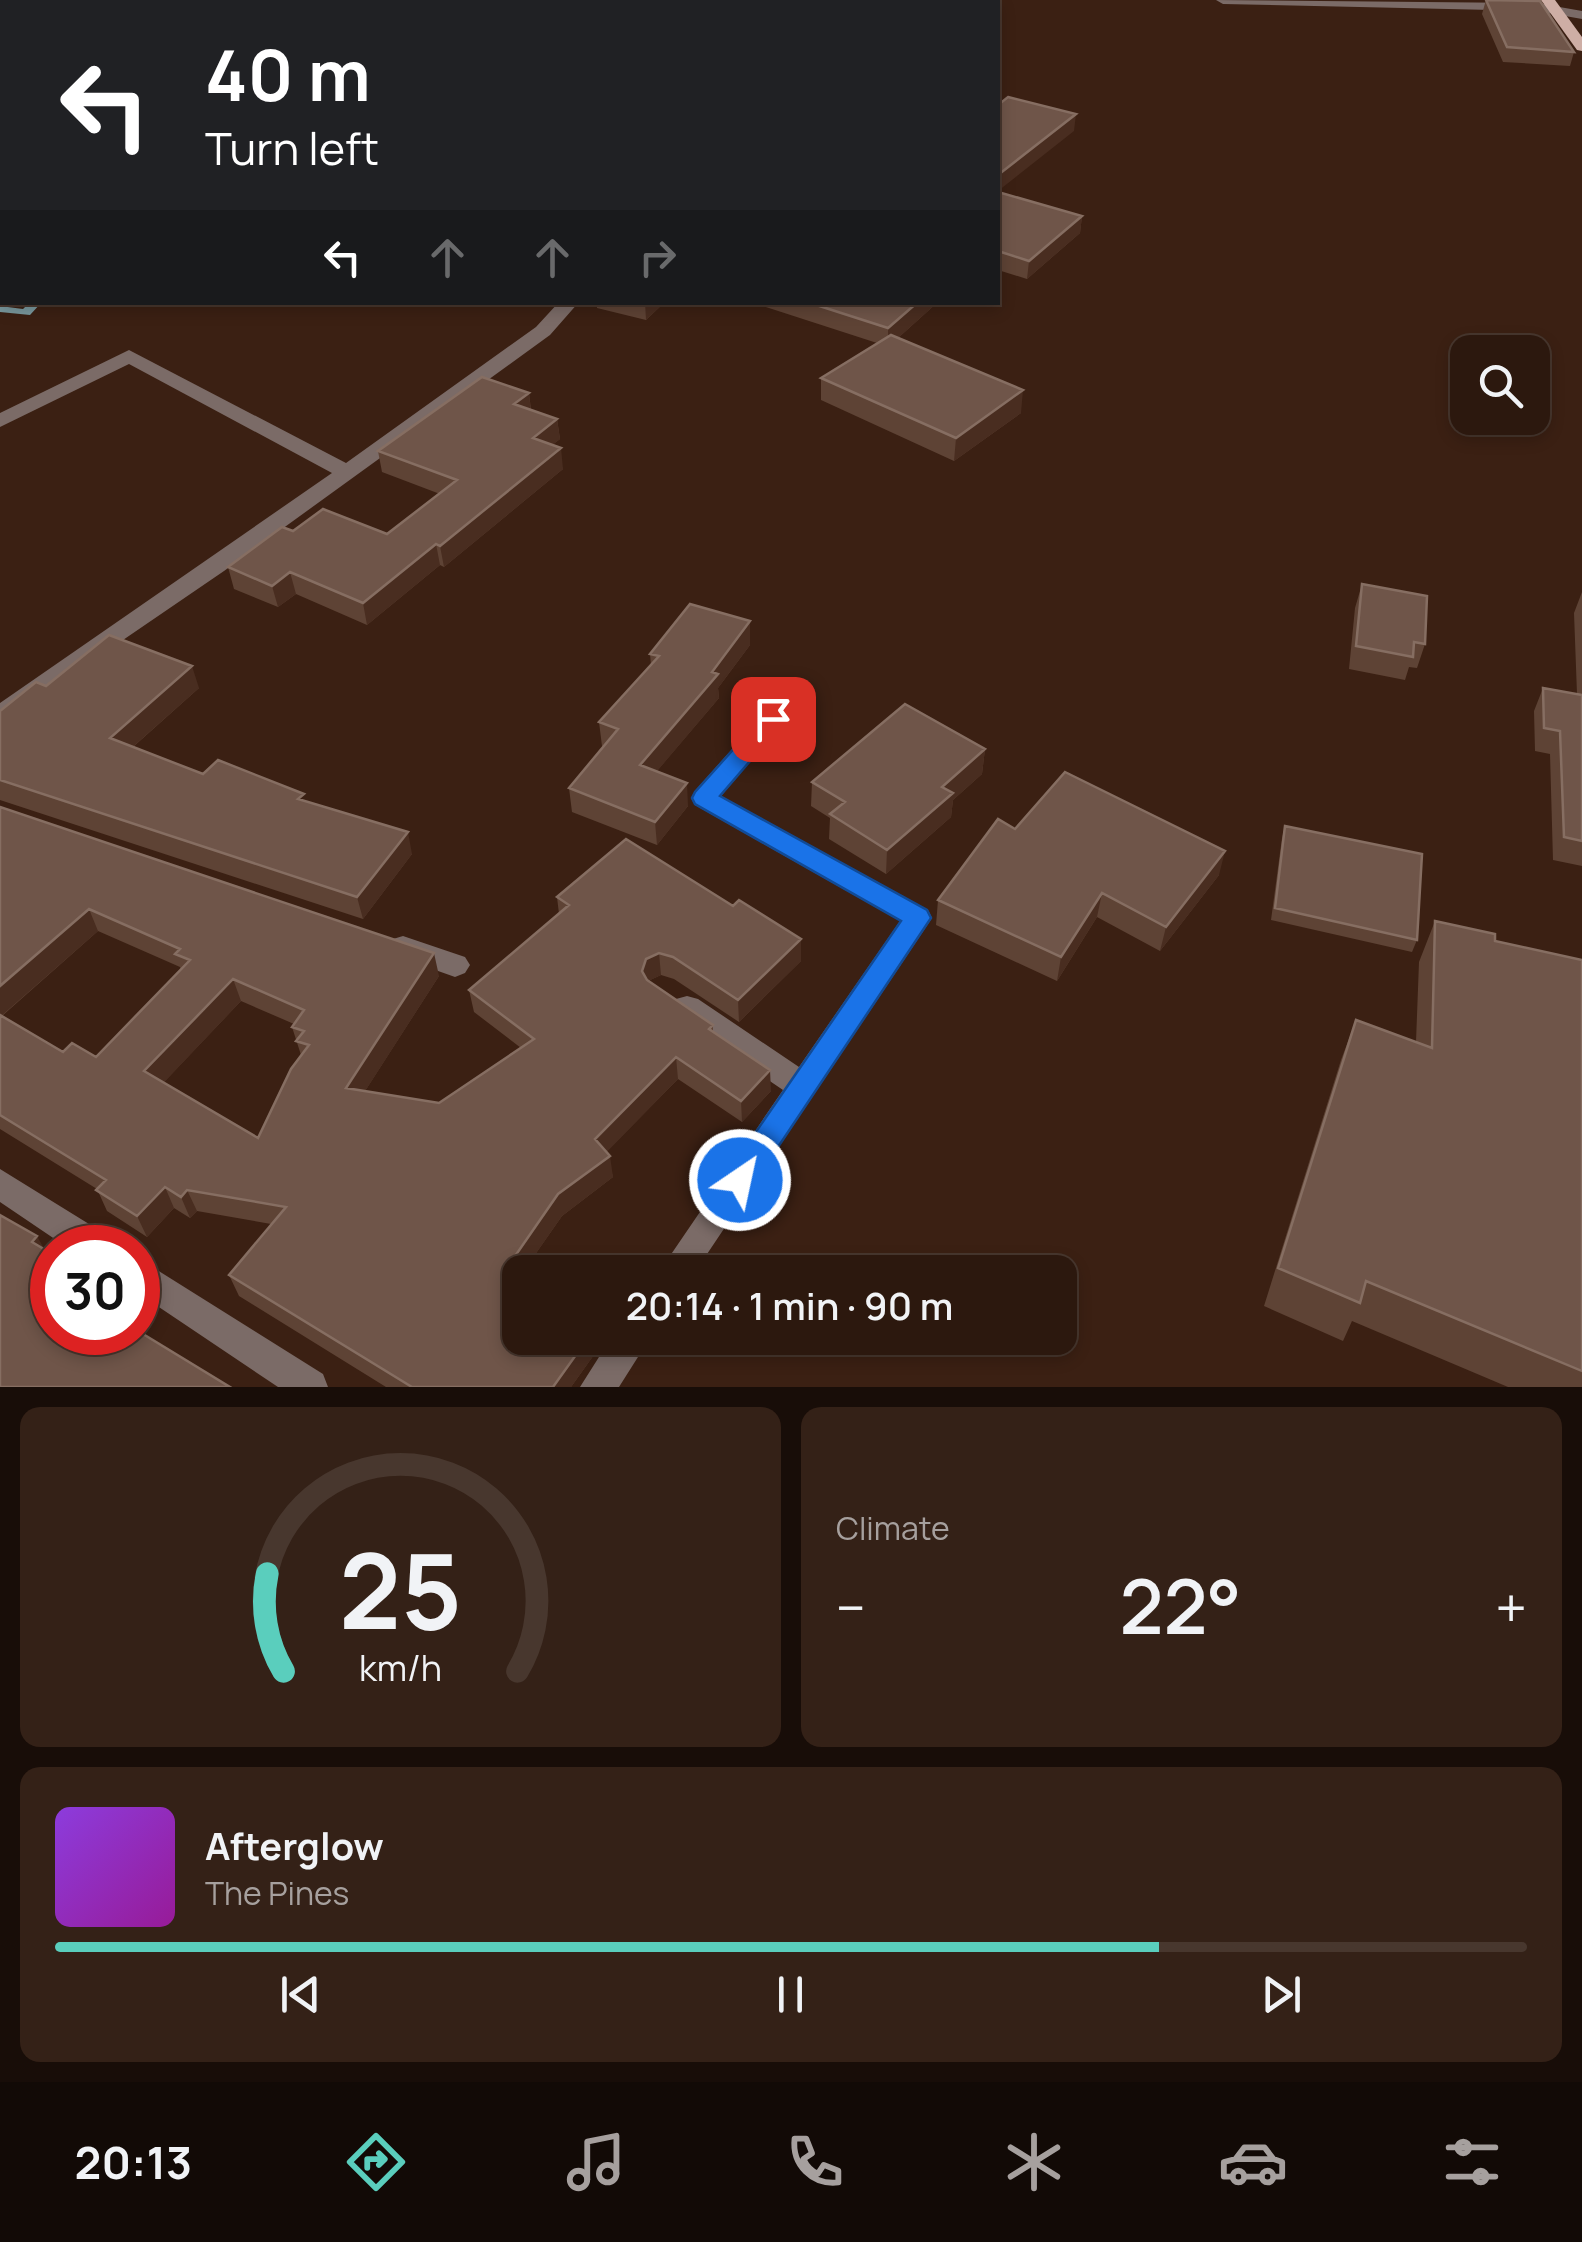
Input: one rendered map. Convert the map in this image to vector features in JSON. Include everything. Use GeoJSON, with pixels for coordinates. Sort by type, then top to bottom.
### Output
{"type":"FeatureCollection","features":[{"type":"Feature","properties":{"kind":"main road"},"geometry":{"type":"LineString","coordinates":[[1553,6],[1582,47]]}},
{"type":"Feature","properties":{"kind":"street"},"geometry":{"type":"LineString","coordinates":[[1223,0],[1553,6],[1582,15]]}},
{"type":"Feature","properties":{"kind":"street"},"geometry":{"type":"LineString","coordinates":[[0,715],[543,331],[567,305]]}},
{"type":"Feature","properties":{"kind":"street"},"geometry":{"type":"LineString","coordinates":[[0,422],[129,356],[347,472]]}},
{"type":"Feature","properties":{"kind":"street"},"geometry":{"type":"LineString","coordinates":[[688,1255],[918,918],[704,798],[773,719]]}},
{"type":"Feature","properties":{"kind":"street"},"geometry":{"type":"LineString","coordinates":[[379,939],[455,964]]}},
{"type":"Feature","properties":{"kind":"street"},"geometry":{"type":"LineString","coordinates":[[662,992],[803,1087]]}},
{"type":"Feature","properties":{"kind":"street"},"geometry":{"type":"LineString","coordinates":[[1,1186],[62,1225]]}},
{"type":"Feature","properties":{"kind":"street"},"geometry":{"type":"LineString","coordinates":[[160,1288],[310,1387]]}},
{"type":"Feature","properties":{"kind":"street"},"geometry":{"type":"LineString","coordinates":[[598,1387],[620,1355]]}},
{"type":"Feature","properties":{"kind":"building"},"geometry":{"type":"Polygon","coordinates":[[[1486,0],[1540,1],[1574,52],[1507,47],[1486,0]]]}},
{"type":"Feature","properties":{"kind":"building"},"geometry":{"type":"Polygon","coordinates":[[[1008,97],[1076,114],[1000,173],[1000,103],[1008,97]]]}},
{"type":"Feature","properties":{"kind":"building"},"geometry":{"type":"Polygon","coordinates":[[[1000,193],[1082,216],[1029,261],[1000,252],[1000,193]]]}},
{"type":"Feature","properties":{"kind":"building"},"geometry":{"type":"Polygon","coordinates":[[[816,305],[915,305],[888,328],[816,305]]]}},
{"type":"Feature","properties":{"kind":"building"},"geometry":{"type":"Polygon","coordinates":[[[891,335],[1023,390],[956,438],[821,378],[891,335]]]}},
{"type":"Feature","properties":{"kind":"building"},"geometry":{"type":"Polygon","coordinates":[[[482,377],[529,393],[514,404],[557,419],[533,438],[561,448],[440,546],[436,544],[363,603],[290,572],[272,586],[228,567],[282,527],[293,531],[323,509],[387,534],[457,480],[378,451],[482,377]]]}},
{"type":"Feature","properties":{"kind":"building"},"geometry":{"type":"Polygon","coordinates":[[[1362,584],[1427,596],[1425,644],[1414,642],[1413,657],[1356,646],[1362,584]]]}},
{"type":"Feature","properties":{"kind":"building"},"geometry":{"type":"Polygon","coordinates":[[[690,604],[750,621],[712,672],[718,674],[640,765],[687,783],[655,822],[569,788],[618,729],[599,722],[659,656],[650,654],[690,604]]]}},
{"type":"Feature","properties":{"kind":"building"},"geometry":{"type":"Polygon","coordinates":[[[109,635],[192,666],[110,738],[203,774],[218,760],[304,794],[298,799],[408,832],[357,897],[0,780],[0,711],[36,682],[46,686],[109,635]]]}},
{"type":"Feature","properties":{"kind":"building"},"geometry":{"type":"Polygon","coordinates":[[[1543,688],[1582,695],[1582,841],[1564,837],[1560,731],[1544,728],[1543,688]]]}},
{"type":"Feature","properties":{"kind":"building"},"geometry":{"type":"Polygon","coordinates":[[[905,704],[985,749],[942,787],[953,793],[887,850],[830,814],[845,802],[812,782],[905,704]]]}},
{"type":"Feature","properties":{"kind":"building"},"geometry":{"type":"Polygon","coordinates":[[[1065,772],[1225,851],[1166,927],[1102,893],[1061,957],[938,900],[998,819],[1015,829],[1065,772]]]}},
{"type":"Feature","properties":{"kind":"building"},"geometry":{"type":"Polygon","coordinates":[[[0,807],[434,953],[346,1088],[439,1103],[534,1039],[469,990],[569,905],[557,897],[626,839],[733,906],[739,900],[801,939],[738,1000],[673,957],[659,953],[646,959],[642,971],[647,980],[770,1070],[741,1101],[676,1057],[595,1139],[610,1156],[558,1194],[516,1255],[502,1255],[502,1355],[576,1355],[553,1387],[412,1387],[229,1275],[286,1207],[187,1190],[181,1197],[165,1187],[137,1216],[96,1190],[106,1180],[0,1115],[0,1015],[63,1052],[72,1043],[96,1057],[190,960],[175,954],[180,949],[89,909],[0,986],[0,807]],[[233,979],[144,1071],[258,1138],[291,1069],[309,1045],[296,1041],[304,1031],[292,1027],[304,1010],[233,979]]]}},
{"type":"Feature","properties":{"kind":"building"},"geometry":{"type":"Polygon","coordinates":[[[1285,826],[1422,854],[1417,940],[1275,908],[1285,826]]]}},
{"type":"Feature","properties":{"kind":"building"},"geometry":{"type":"Polygon","coordinates":[[[1435,921],[1495,934],[1495,941],[1582,960],[1582,1371],[1366,1281],[1360,1303],[1278,1268],[1356,1020],[1432,1048],[1435,921]]]}},
{"type":"Feature","properties":{"kind":"building"},"geometry":{"type":"Polygon","coordinates":[[[0,1215],[30,1232],[30,1355],[160,1355],[160,1344],[230,1387],[0,1387],[0,1215]]]}},
{"type":"Feature","properties":{"kind":"waterway"},"geometry":{"type":"LineString","coordinates":[[0,309],[26,313],[34,305]]}},
{"type":"Feature","properties":{"kind":"route"},"geometry":{"type":"LineString","coordinates":[[740,1180],[918,918],[704,798],[773,719]]}}]}
